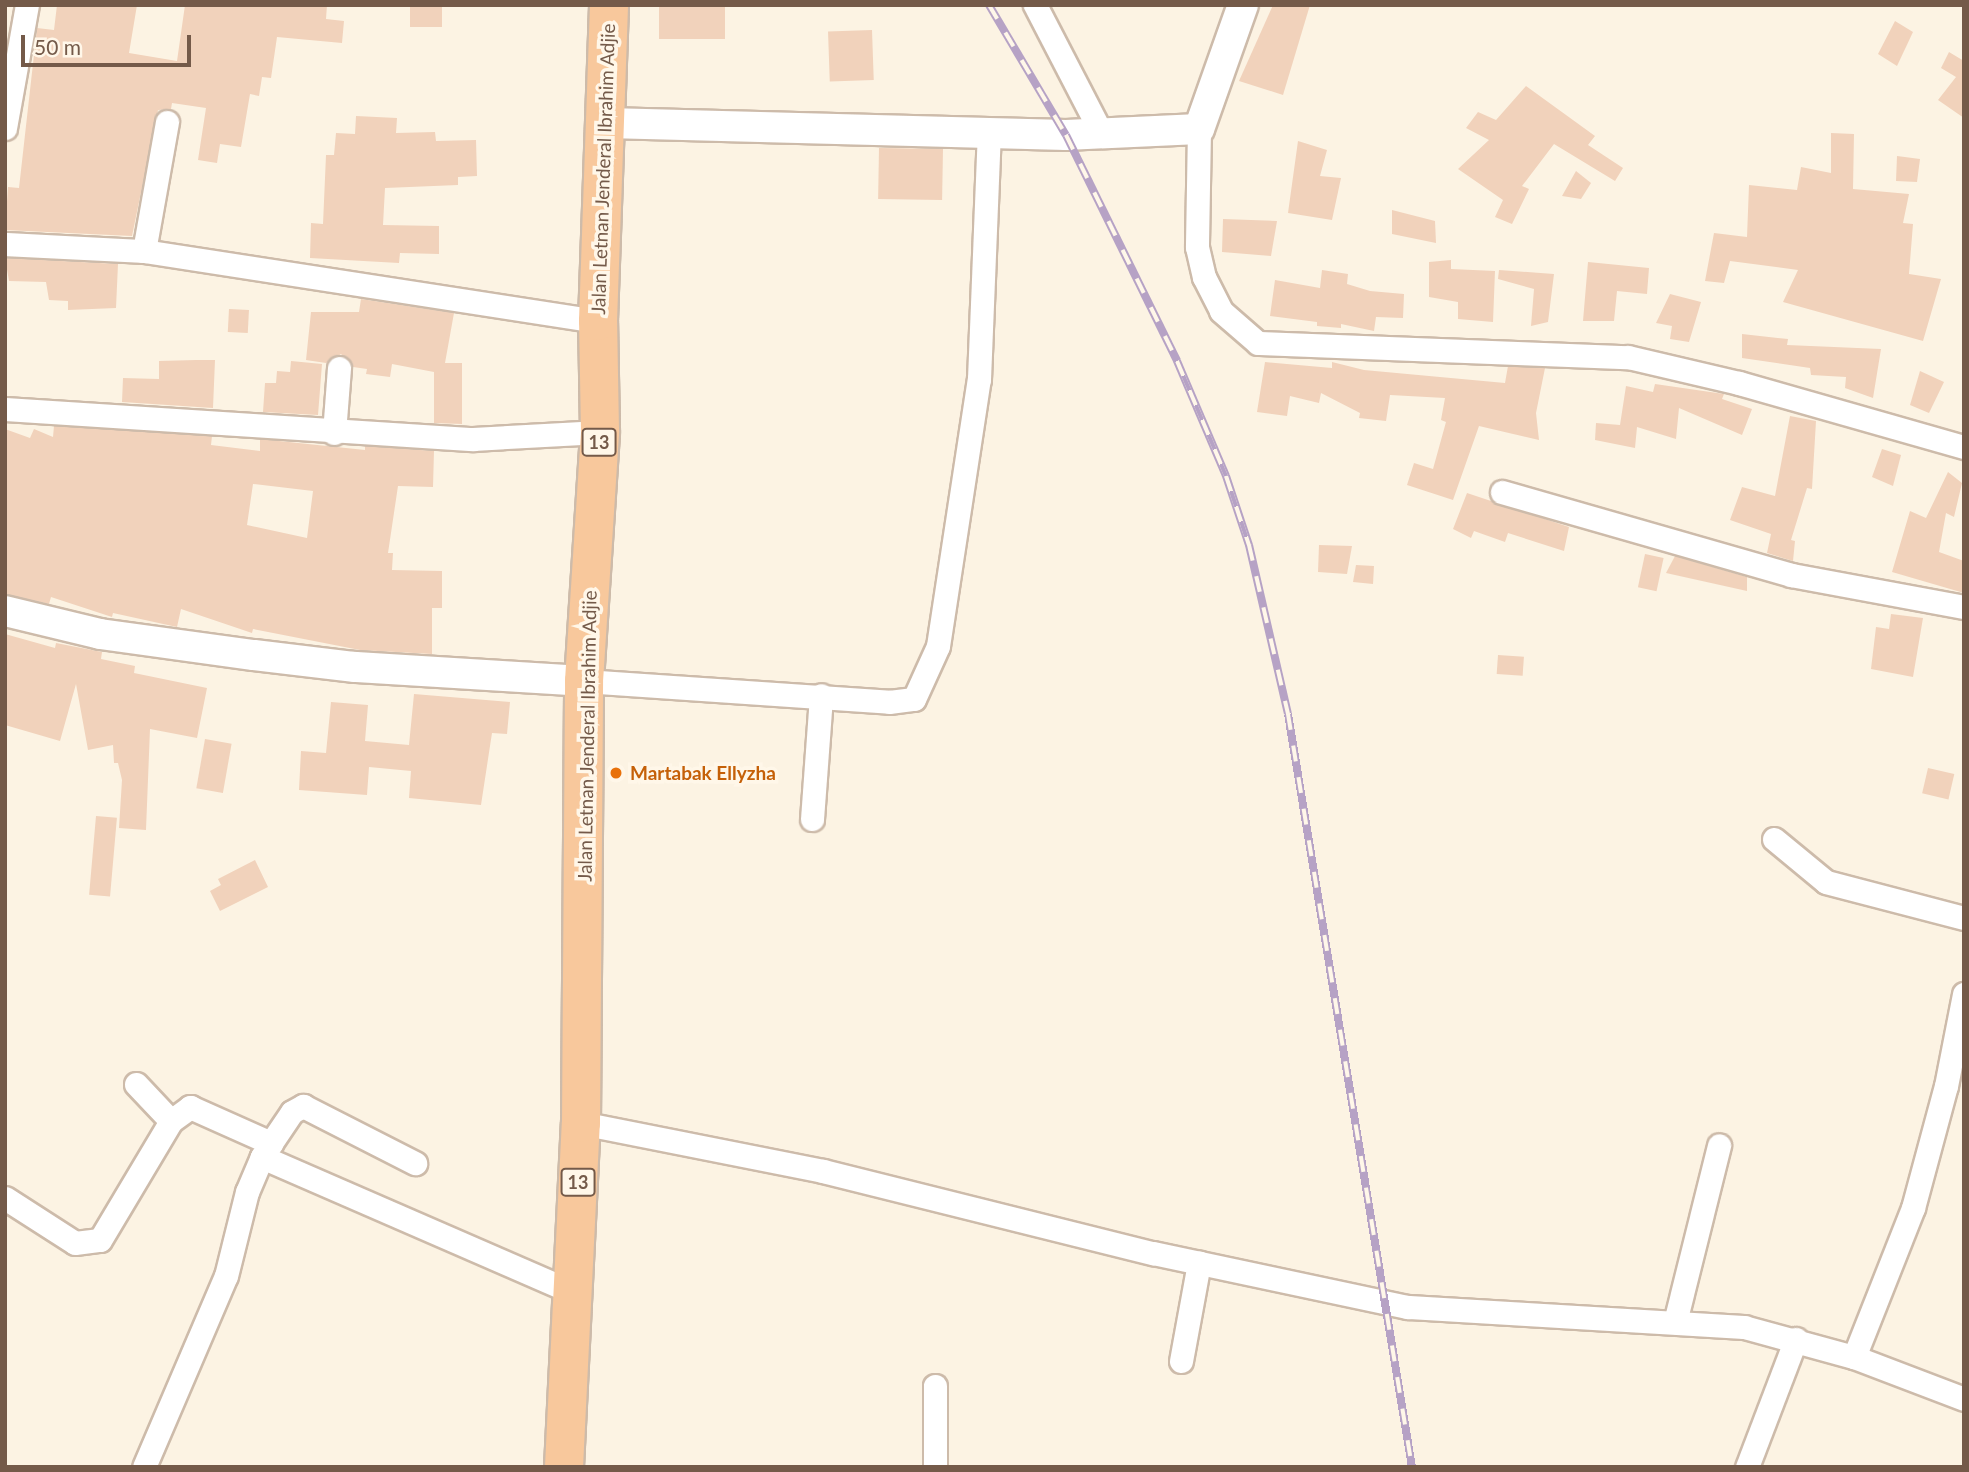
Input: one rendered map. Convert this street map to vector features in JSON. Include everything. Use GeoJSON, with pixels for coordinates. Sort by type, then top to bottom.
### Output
{"type":"FeatureCollection","features":[{"type":"Feature","properties":{"kind":"highway","name":"Jalan Letnan Jenderal Ibrahim Adjie"},"geometry":{"type":"LineString","coordinates":[[564,1467],[581,1123],[584,681],[600,432],[598,321],[607,123],[609,5]]}},
{"type":"Feature","properties":{"kind":"street"},"geometry":{"type":"LineString","coordinates":[[5,128],[27,5]]}},
{"type":"Feature","properties":{"kind":"street"},"geometry":{"type":"LineString","coordinates":[[1035,5],[1102,134]]}},
{"type":"Feature","properties":{"kind":"street"},"geometry":{"type":"LineString","coordinates":[[1242,5],[1199,129],[1197,247],[1204,277],[1221,311],[1258,343],[1628,357],[1739,383],[1964,447]]}},
{"type":"Feature","properties":{"kind":"street"},"geometry":{"type":"LineString","coordinates":[[144,251],[167,122]]}},
{"type":"Feature","properties":{"kind":"street"},"geometry":{"type":"LineString","coordinates":[[607,123],[989,134],[1102,134],[1199,129]]}},
{"type":"Feature","properties":{"kind":"street"},"geometry":{"type":"LineString","coordinates":[[5,611],[100,634],[355,667],[821,695],[889,702],[914,699],[938,646],[979,379],[989,134]]}},
{"type":"Feature","properties":{"kind":"street"},"geometry":{"type":"LineString","coordinates":[[5,244],[144,251],[598,321]]}},
{"type":"Feature","properties":{"kind":"street"},"geometry":{"type":"LineString","coordinates":[[334,433],[339,368]]}},
{"type":"Feature","properties":{"kind":"street"},"geometry":{"type":"LineString","coordinates":[[5,409],[213,421],[334,433],[472,439],[600,432]]}},
{"type":"Feature","properties":{"kind":"street"},"geometry":{"type":"LineString","coordinates":[[1502,492],[1791,575],[1964,607]]}},
{"type":"Feature","properties":{"kind":"street"},"geometry":{"type":"LineString","coordinates":[[812,819],[821,695]]}},
{"type":"Feature","properties":{"kind":"street"},"geometry":{"type":"LineString","coordinates":[[1774,839],[1826,882],[1964,918]]}},
{"type":"Feature","properties":{"kind":"street"},"geometry":{"type":"LineString","coordinates":[[1854,1357],[1913,1208],[1946,1086],[1964,994]]}},
{"type":"Feature","properties":{"kind":"street"},"geometry":{"type":"LineString","coordinates":[[136,1084],[171,1121]]}},
{"type":"Feature","properties":{"kind":"street"},"geometry":{"type":"LineString","coordinates":[[144,1467],[153,1437],[226,1276],[247,1192],[267,1150],[292,1112],[303,1106],[415,1163]]}},
{"type":"Feature","properties":{"kind":"street"},"geometry":{"type":"LineString","coordinates":[[5,1198],[56,1233],[75,1243],[92,1244],[100,1240],[171,1121],[183,1109],[200,1108],[267,1150],[572,1292]]}},
{"type":"Feature","properties":{"kind":"street"},"geometry":{"type":"LineString","coordinates":[[581,1123],[824,1171],[1199,1263],[1408,1307],[1744,1327],[1796,1339],[1854,1357],[1964,1399]]}},
{"type":"Feature","properties":{"kind":"street"},"geometry":{"type":"LineString","coordinates":[[1675,1322],[1719,1145]]}},
{"type":"Feature","properties":{"kind":"street"},"geometry":{"type":"LineString","coordinates":[[1181,1361],[1199,1263]]}},
{"type":"Feature","properties":{"kind":"street"},"geometry":{"type":"LineString","coordinates":[[1747,1467],[1796,1339]]}},
{"type":"Feature","properties":{"kind":"street"},"geometry":{"type":"LineString","coordinates":[[935,1386],[935,1467]]}},
{"type":"Feature","properties":{"kind":"building"},"geometry":{"type":"Polygon","coordinates":[[[57,5],[137,5],[129,53],[177,61],[185,5],[327,5],[326,19],[344,21],[342,43],[277,37],[271,78],[262,77],[259,96],[250,94],[241,147],[220,144],[217,163],[198,160],[206,108],[172,103],[171,109],[158,110],[132,236],[5,230],[8,187],[19,188],[37,28],[54,30],[57,5]]]}},
{"type":"Feature","properties":{"kind":"building"},"geometry":{"type":"Polygon","coordinates":[[[410,5],[442,5],[442,27],[410,27],[410,5]]]}},
{"type":"Feature","properties":{"kind":"building"},"geometry":{"type":"Polygon","coordinates":[[[659,5],[725,5],[725,39],[659,39],[659,5]]]}},
{"type":"Feature","properties":{"kind":"building"},"geometry":{"type":"Polygon","coordinates":[[[1273,5],[1310,5],[1283,95],[1239,81],[1273,5]]]}},
{"type":"Feature","properties":{"kind":"building"},"geometry":{"type":"Polygon","coordinates":[[[1895,21],[1913,32],[1897,66],[1878,54],[1895,21]]]}},
{"type":"Feature","properties":{"kind":"building"},"geometry":{"type":"Polygon","coordinates":[[[872,30],[874,80],[830,82],[828,32],[872,30]]]}},
{"type":"Feature","properties":{"kind":"building"},"geometry":{"type":"Polygon","coordinates":[[[1949,52],[1964,61],[1964,118],[1938,100],[1956,77],[1941,68],[1949,52]]]}},
{"type":"Feature","properties":{"kind":"building"},"geometry":{"type":"Polygon","coordinates":[[[1526,86],[1595,136],[1588,145],[1623,168],[1615,181],[1554,144],[1522,186],[1529,189],[1512,224],[1495,217],[1503,200],[1458,169],[1489,140],[1466,128],[1478,112],[1496,120],[1526,86]]]}},
{"type":"Feature","properties":{"kind":"building"},"geometry":{"type":"Polygon","coordinates":[[[356,116],[397,118],[396,133],[435,132],[436,141],[476,140],[477,176],[458,177],[458,185],[385,188],[383,225],[439,226],[439,254],[400,253],[399,263],[310,258],[311,223],[323,224],[326,155],[334,155],[336,133],[355,134],[356,116]]]}},
{"type":"Feature","properties":{"kind":"building"},"geometry":{"type":"Polygon","coordinates":[[[1831,133],[1854,134],[1853,189],[1909,194],[1903,223],[1913,224],[1909,274],[1941,279],[1923,341],[1783,302],[1798,270],[1730,261],[1724,283],[1705,281],[1714,233],[1747,237],[1749,185],[1797,190],[1801,167],[1831,173],[1831,133]]]}},
{"type":"Feature","properties":{"kind":"building"},"geometry":{"type":"Polygon","coordinates":[[[1298,141],[1327,150],[1320,176],[1341,178],[1332,220],[1288,213],[1298,141]]]}},
{"type":"Feature","properties":{"kind":"building"},"geometry":{"type":"Polygon","coordinates":[[[879,148],[943,149],[942,200],[878,199],[879,148]]]}},
{"type":"Feature","properties":{"kind":"building"},"geometry":{"type":"Polygon","coordinates":[[[1897,156],[1920,159],[1917,182],[1896,181],[1897,156]]]}},
{"type":"Feature","properties":{"kind":"building"},"geometry":{"type":"Polygon","coordinates":[[[1576,171],[1591,183],[1581,199],[1562,196],[1576,171]]]}},
{"type":"Feature","properties":{"kind":"building"},"geometry":{"type":"Polygon","coordinates":[[[1392,210],[1435,221],[1436,243],[1392,234],[1392,210]]]}},
{"type":"Feature","properties":{"kind":"building"},"geometry":{"type":"Polygon","coordinates":[[[1223,219],[1277,221],[1271,256],[1222,252],[1223,219]]]}},
{"type":"Feature","properties":{"kind":"building"},"geometry":{"type":"Polygon","coordinates":[[[5,258],[118,264],[116,308],[68,310],[68,301],[49,300],[46,282],[9,281],[5,258]]]}},
{"type":"Feature","properties":{"kind":"building"},"geometry":{"type":"Polygon","coordinates":[[[1451,260],[1451,269],[1495,271],[1493,322],[1458,319],[1458,302],[1429,297],[1429,262],[1451,260]]]}},
{"type":"Feature","properties":{"kind":"building"},"geometry":{"type":"Polygon","coordinates":[[[1588,262],[1649,268],[1647,294],[1617,291],[1614,321],[1583,321],[1588,262]]]}},
{"type":"Feature","properties":{"kind":"building"},"geometry":{"type":"Polygon","coordinates":[[[1322,270],[1348,274],[1347,284],[1370,291],[1404,294],[1403,318],[1376,317],[1374,331],[1341,324],[1341,328],[1317,326],[1317,322],[1270,316],[1275,280],[1320,288],[1322,270]]]}},
{"type":"Feature","properties":{"kind":"building"},"geometry":{"type":"Polygon","coordinates":[[[1499,270],[1554,274],[1548,322],[1531,326],[1534,289],[1498,279],[1499,270]]]}},
{"type":"Feature","properties":{"kind":"building"},"geometry":{"type":"Polygon","coordinates":[[[1670,294],[1701,302],[1689,342],[1670,339],[1672,326],[1656,323],[1670,294]]]}},
{"type":"Feature","properties":{"kind":"building"},"geometry":{"type":"Polygon","coordinates":[[[361,299],[454,313],[445,363],[462,363],[462,424],[434,423],[434,372],[392,364],[390,377],[366,374],[367,369],[353,367],[341,354],[326,363],[306,360],[311,312],[359,312],[361,299]]]}},
{"type":"Feature","properties":{"kind":"building"},"geometry":{"type":"Polygon","coordinates":[[[229,309],[249,310],[248,333],[228,332],[229,309]]]}},
{"type":"Feature","properties":{"kind":"building"},"geometry":{"type":"Polygon","coordinates":[[[1742,334],[1788,339],[1787,345],[1881,349],[1873,398],[1845,388],[1846,377],[1811,375],[1810,368],[1742,358],[1742,334]]]}},
{"type":"Feature","properties":{"kind":"building"},"geometry":{"type":"Polygon","coordinates":[[[215,360],[213,408],[122,402],[123,378],[159,379],[159,361],[215,360]]]}},
{"type":"Feature","properties":{"kind":"building"},"geometry":{"type":"Polygon","coordinates":[[[291,361],[322,364],[318,415],[263,412],[265,383],[276,383],[277,371],[290,372],[291,361]]]}},
{"type":"Feature","properties":{"kind":"building"},"geometry":{"type":"Polygon","coordinates":[[[1265,362],[1332,368],[1332,362],[1364,370],[1505,383],[1508,366],[1545,368],[1536,413],[1539,440],[1479,426],[1453,500],[1407,485],[1414,463],[1433,469],[1446,422],[1441,420],[1445,398],[1390,395],[1386,421],[1359,418],[1360,413],[1321,393],[1319,403],[1290,396],[1287,416],[1257,412],[1265,362]]]}},
{"type":"Feature","properties":{"kind":"building"},"geometry":{"type":"Polygon","coordinates":[[[1920,371],[1944,382],[1929,413],[1910,405],[1920,371]]]}},
{"type":"Feature","properties":{"kind":"building"},"geometry":{"type":"Polygon","coordinates":[[[1655,384],[1724,394],[1722,399],[1752,409],[1742,435],[1679,408],[1676,439],[1637,427],[1635,448],[1595,440],[1596,423],[1620,425],[1626,386],[1653,392],[1655,384]]]}},
{"type":"Feature","properties":{"kind":"building"},"geometry":{"type":"Polygon","coordinates":[[[1790,416],[1816,421],[1812,489],[1807,488],[1791,540],[1795,541],[1793,561],[1767,553],[1771,534],[1730,520],[1742,487],[1775,496],[1790,416]]]}},
{"type":"Feature","properties":{"kind":"building"},"geometry":{"type":"Polygon","coordinates":[[[54,426],[212,436],[211,445],[260,451],[260,439],[365,450],[365,446],[434,451],[433,487],[398,486],[388,553],[393,553],[392,570],[442,571],[442,608],[432,608],[432,654],[360,650],[253,629],[252,633],[181,609],[177,627],[113,613],[112,617],[51,597],[49,604],[5,594],[5,429],[30,438],[34,429],[53,437],[54,426]],[[253,484],[247,525],[307,538],[313,491],[253,484]]]}},
{"type":"Feature","properties":{"kind":"building"},"geometry":{"type":"Polygon","coordinates":[[[1882,449],[1901,455],[1893,486],[1872,477],[1882,449]]]}},
{"type":"Feature","properties":{"kind":"building"},"geometry":{"type":"Polygon","coordinates":[[[1948,472],[1962,483],[1954,517],[1946,513],[1939,552],[1964,561],[1964,593],[1892,572],[1910,511],[1926,518],[1948,472]]]}},
{"type":"Feature","properties":{"kind":"building"},"geometry":{"type":"Polygon","coordinates":[[[1467,493],[1569,527],[1564,551],[1508,533],[1505,542],[1474,531],[1471,538],[1453,529],[1467,493]]]}},
{"type":"Feature","properties":{"kind":"building"},"geometry":{"type":"Polygon","coordinates":[[[1319,545],[1352,546],[1347,574],[1318,572],[1319,545]]]}},
{"type":"Feature","properties":{"kind":"building"},"geometry":{"type":"Polygon","coordinates":[[[1645,554],[1664,558],[1657,591],[1638,587],[1645,554]]]}},
{"type":"Feature","properties":{"kind":"building"},"geometry":{"type":"Polygon","coordinates":[[[1675,556],[1747,577],[1747,591],[1666,573],[1675,556]]]}},
{"type":"Feature","properties":{"kind":"building"},"geometry":{"type":"Polygon","coordinates":[[[1356,565],[1374,566],[1373,584],[1353,582],[1356,565]]]}},
{"type":"Feature","properties":{"kind":"building"},"geometry":{"type":"Polygon","coordinates":[[[1891,614],[1923,618],[1913,677],[1871,669],[1876,627],[1889,629],[1891,614]]]}},
{"type":"Feature","properties":{"kind":"building"},"geometry":{"type":"Polygon","coordinates":[[[5,634],[55,648],[56,643],[102,652],[101,659],[135,666],[134,673],[207,688],[197,738],[150,729],[146,830],[119,828],[122,780],[118,763],[114,763],[113,745],[88,750],[76,684],[60,741],[5,725],[5,634]]]}},
{"type":"Feature","properties":{"kind":"building"},"geometry":{"type":"Polygon","coordinates":[[[1498,655],[1524,657],[1523,676],[1497,674],[1498,655]]]}},
{"type":"Feature","properties":{"kind":"building"},"geometry":{"type":"Polygon","coordinates":[[[414,694],[510,702],[507,734],[492,733],[481,805],[409,798],[411,771],[369,767],[367,795],[299,790],[301,751],[326,753],[331,702],[368,705],[365,741],[409,745],[414,694]]]}},
{"type":"Feature","properties":{"kind":"building"},"geometry":{"type":"Polygon","coordinates":[[[205,739],[232,744],[223,793],[196,788],[205,739]]]}},
{"type":"Feature","properties":{"kind":"building"},"geometry":{"type":"Polygon","coordinates":[[[1928,768],[1954,774],[1948,799],[1922,793],[1928,768]]]}},
{"type":"Feature","properties":{"kind":"building"},"geometry":{"type":"Polygon","coordinates":[[[96,816],[117,818],[110,897],[89,895],[96,816]]]}},
{"type":"Feature","properties":{"kind":"building"},"geometry":{"type":"Polygon","coordinates":[[[255,860],[268,887],[220,911],[210,891],[221,885],[218,879],[255,860]]]}},
{"type":"Feature","properties":{"kind":"railway"},"geometry":{"type":"LineString","coordinates":[[989,5],[1066,135],[1177,361],[1226,476],[1249,545],[1288,714],[1412,1467]]}},
{"type":"Feature","properties":{"kind":"place","name":"Martabak Ellyzha"},"geometry":{"type":"Point","coordinates":[616,773]}}]}
